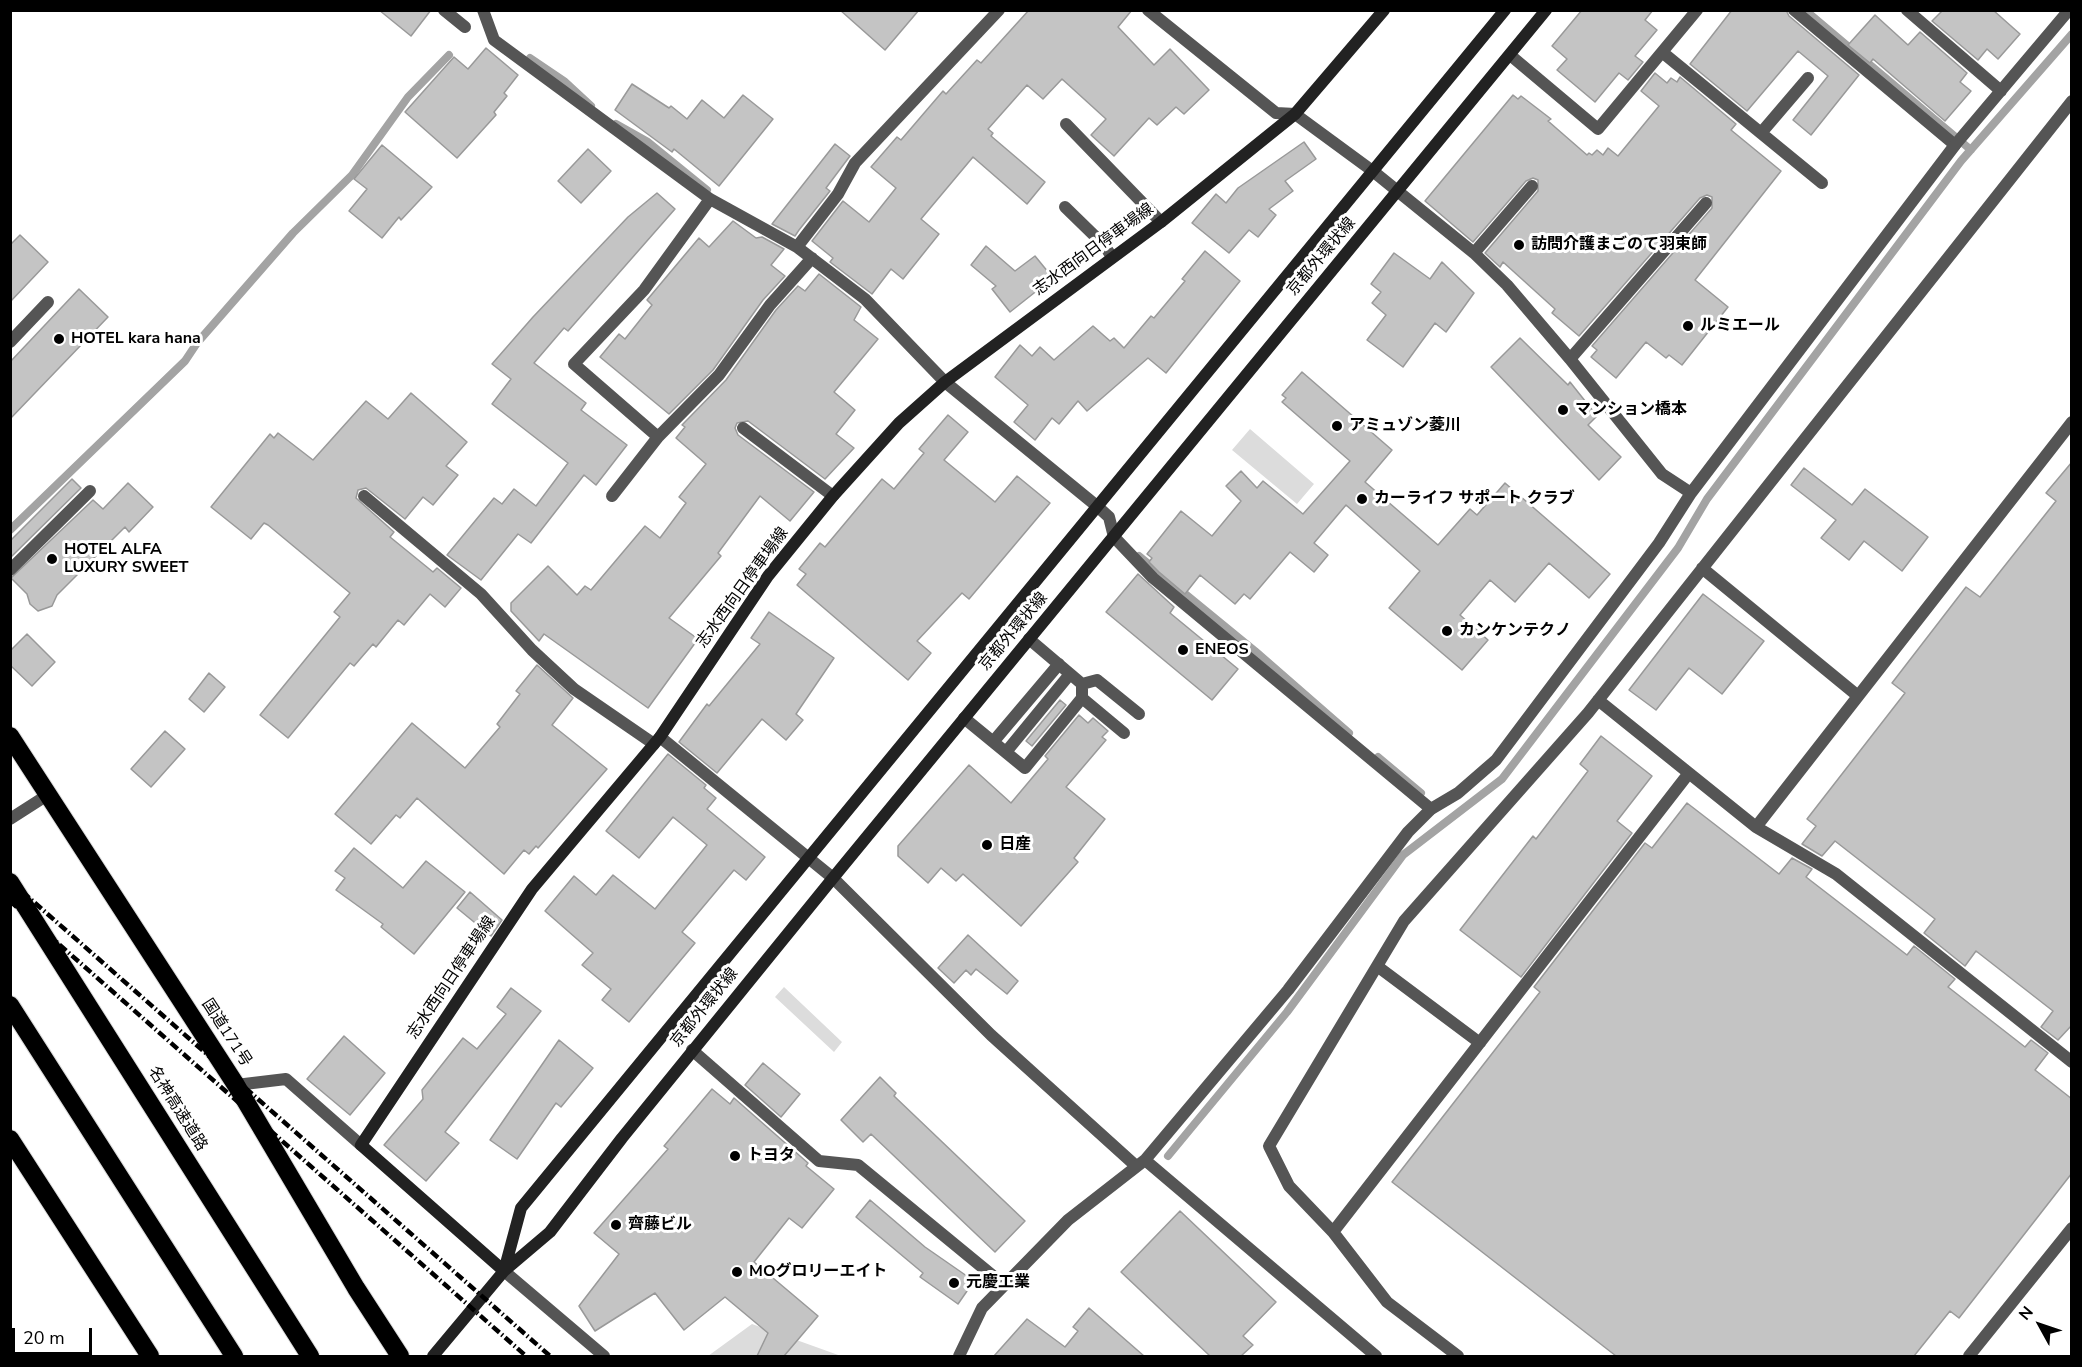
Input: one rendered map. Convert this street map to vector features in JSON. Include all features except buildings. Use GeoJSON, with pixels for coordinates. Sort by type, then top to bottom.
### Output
{"type":"FeatureCollection","features":[{"type":"Feature","properties":{"kind":"highway","name":"国道171号"},"geometry":{"type":"LineString","coordinates":[[10,736],[236,1085],[356,1288],[400,1356]]}},
{"type":"Feature","properties":{"kind":"highway","name":"名神高速道路"},"geometry":{"type":"LineString","coordinates":[[10,882],[310,1356]]}},
{"type":"Feature","properties":{"kind":"highway"},"geometry":{"type":"LineString","coordinates":[[10,1005],[234,1356]]}},
{"type":"Feature","properties":{"kind":"highway"},"geometry":{"type":"LineString","coordinates":[[10,1139],[150,1356]]}},
{"type":"Feature","properties":{"kind":"street"},"geometry":{"type":"LineString","coordinates":[[444,10],[465,27]]}},
{"type":"Feature","properties":{"kind":"street"},"geometry":{"type":"LineString","coordinates":[[483,10],[494,40],[710,199],[812,258],[865,299],[945,382],[1098,507],[1108,517],[1113,537],[1153,578],[1431,809]]}},
{"type":"Feature","properties":{"kind":"street"},"geometry":{"type":"LineString","coordinates":[[796,248],[838,194],[855,163],[999,10]]}},
{"type":"Feature","properties":{"kind":"street"},"geometry":{"type":"LineString","coordinates":[[1148,10],[1276,113],[1294,114],[1374,172],[1474,253],[1507,285],[1570,359],[1662,474],[1691,494]]}},
{"type":"Feature","properties":{"kind":"street","name":"志水西向日停車場線"},"geometry":{"type":"LineString","coordinates":[[362,1145],[532,889],[657,741],[768,576],[833,496],[898,423],[945,382],[1161,222],[1294,114],[1384,10]]}},
{"type":"Feature","properties":{"kind":"street","name":"京都外環状線"},"geometry":{"type":"LineString","coordinates":[[504,1271],[521,1208],[1506,10]]}},
{"type":"Feature","properties":{"kind":"street","name":"京都外環状線"},"geometry":{"type":"LineString","coordinates":[[433,1356],[504,1271],[550,1232],[693,1050],[833,878],[1546,10]]}},
{"type":"Feature","properties":{"kind":"street"},"geometry":{"type":"LineString","coordinates":[[1510,55],[1598,129],[1698,10]]}},
{"type":"Feature","properties":{"kind":"street"},"geometry":{"type":"LineString","coordinates":[[1794,10],[1958,141]]}},
{"type":"Feature","properties":{"kind":"street"},"geometry":{"type":"LineString","coordinates":[[1907,10],[2001,91]]}},
{"type":"Feature","properties":{"kind":"street"},"geometry":{"type":"LineString","coordinates":[[959,1356],[982,1308],[1068,1220],[1140,1163],[1288,990],[1408,832],[1431,809],[1458,794],[1496,760],[1659,543],[1691,494],[1958,141],[2069,10]]}},
{"type":"Feature","properties":{"kind":"street"},"geometry":{"type":"LineString","coordinates":[[1662,52],[1822,183]]}},
{"type":"Feature","properties":{"kind":"street"},"geometry":{"type":"LineString","coordinates":[[1761,133],[1808,78]]}},
{"type":"Feature","properties":{"kind":"street"},"geometry":{"type":"LineString","coordinates":[[1458,1356],[1387,1302],[1333,1232],[1289,1186],[1269,1146],[1404,921],[1598,700],[2072,101]]}},
{"type":"Feature","properties":{"kind":"street"},"geometry":{"type":"LineString","coordinates":[[1066,123],[1161,222]]}},
{"type":"Feature","properties":{"kind":"street"},"geometry":{"type":"LineString","coordinates":[[1474,253],[1532,186]]}},
{"type":"Feature","properties":{"kind":"street"},"geometry":{"type":"LineString","coordinates":[[658,437],[573,364],[645,290],[710,199]]}},
{"type":"Feature","properties":{"kind":"street"},"geometry":{"type":"LineString","coordinates":[[1570,359],[1706,203]]}},
{"type":"Feature","properties":{"kind":"street"},"geometry":{"type":"LineString","coordinates":[[1065,207],[1104,245],[1112,257]]}},
{"type":"Feature","properties":{"kind":"street"},"geometry":{"type":"LineString","coordinates":[[612,496],[658,437],[719,375],[770,305],[812,258]]}},
{"type":"Feature","properties":{"kind":"street"},"geometry":{"type":"LineString","coordinates":[[10,342],[48,302]]}},
{"type":"Feature","properties":{"kind":"street"},"geometry":{"type":"LineString","coordinates":[[1756,827],[2072,422]]}},
{"type":"Feature","properties":{"kind":"street"},"geometry":{"type":"LineString","coordinates":[[743,428],[833,496]]}},
{"type":"Feature","properties":{"kind":"street"},"geometry":{"type":"LineString","coordinates":[[10,570],[90,491]]}},
{"type":"Feature","properties":{"kind":"street"},"geometry":{"type":"LineString","coordinates":[[364,496],[481,594],[532,650],[574,689],[657,741],[833,878],[991,1035],[1140,1163],[1376,1356]]}},
{"type":"Feature","properties":{"kind":"street"},"geometry":{"type":"LineString","coordinates":[[1702,568],[1858,696]]}},
{"type":"Feature","properties":{"kind":"street"},"geometry":{"type":"LineString","coordinates":[[1029,639],[1082,684]]}},
{"type":"Feature","properties":{"kind":"street"},"geometry":{"type":"LineString","coordinates":[[993,742],[1059,664]]}},
{"type":"Feature","properties":{"kind":"street"},"geometry":{"type":"LineString","coordinates":[[1006,752],[1070,674]]}},
{"type":"Feature","properties":{"kind":"street"},"geometry":{"type":"LineString","coordinates":[[1082,684],[1097,680],[1139,714]]}},
{"type":"Feature","properties":{"kind":"street"},"geometry":{"type":"LineString","coordinates":[[964,718],[1025,768],[1082,698],[1082,684]]}},
{"type":"Feature","properties":{"kind":"street"},"geometry":{"type":"LineString","coordinates":[[1082,698],[1124,733]]}},
{"type":"Feature","properties":{"kind":"street"},"geometry":{"type":"LineString","coordinates":[[1598,700],[1756,827],[1836,874],[2072,1062]]}},
{"type":"Feature","properties":{"kind":"street"},"geometry":{"type":"LineString","coordinates":[[1333,1232],[1689,773]]}},
{"type":"Feature","properties":{"kind":"street"},"geometry":{"type":"LineString","coordinates":[[10,819],[49,794]]}},
{"type":"Feature","properties":{"kind":"street"},"geometry":{"type":"LineString","coordinates":[[1377,966],[1480,1043]]}},
{"type":"Feature","properties":{"kind":"street"},"geometry":{"type":"LineString","coordinates":[[693,1050],[819,1161],[858,1165],[1004,1286]]}},
{"type":"Feature","properties":{"kind":"street"},"geometry":{"type":"LineString","coordinates":[[236,1085],[286,1079],[603,1356]]}},
{"type":"Feature","properties":{"kind":"street"},"geometry":{"type":"LineString","coordinates":[[1970,1356],[2072,1228]]}},
{"type":"Feature","properties":{"kind":"shaded area"},"geometry":{"type":"Polygon","coordinates":[[[1250,429],[1314,484],[1297,504],[1232,450],[1250,429]]]}},
{"type":"Feature","properties":{"kind":"shaded area"},"geometry":{"type":"Polygon","coordinates":[[[784,987],[842,1042],[834,1052],[775,997],[784,987]]]}},
{"type":"Feature","properties":{"kind":"shaded area"},"geometry":{"type":"Polygon","coordinates":[[[752,1324],[841,1356],[708,1356],[752,1324]]]}},
{"type":"Feature","properties":{"kind":"waterway"},"geometry":{"type":"LineString","coordinates":[[1805,10],[1971,150]]}},
{"type":"Feature","properties":{"kind":"waterway"},"geometry":{"type":"LineString","coordinates":[[1168,1156],[1287,1012],[1403,855],[1502,779],[1678,548],[1707,499],[1961,161],[2072,34]]}},
{"type":"Feature","properties":{"kind":"waterway"},"geometry":{"type":"LineString","coordinates":[[10,530],[185,361],[197,343],[293,233],[352,175],[408,97],[449,55]]}},
{"type":"Feature","properties":{"kind":"waterway"},"geometry":{"type":"LineString","coordinates":[[530,58],[564,81],[591,106]]}},
{"type":"Feature","properties":{"kind":"waterway"},"geometry":{"type":"LineString","coordinates":[[616,124],[648,142],[707,190]]}},
{"type":"Feature","properties":{"kind":"waterway"},"geometry":{"type":"LineString","coordinates":[[1139,556],[1255,651],[1349,733]]}},
{"type":"Feature","properties":{"kind":"waterway"},"geometry":{"type":"LineString","coordinates":[[1378,757],[1421,793]]}},
{"type":"Feature","properties":{"kind":"railway"},"geometry":{"type":"LineString","coordinates":[[10,881],[550,1356]]}},
{"type":"Feature","properties":{"kind":"railway"},"geometry":{"type":"LineString","coordinates":[[10,901],[526,1356]]}},
{"type":"Feature","properties":{"kind":"place","name":"訪問介護まごのて羽束師"},"geometry":{"type":"Point","coordinates":[1519,245]}},
{"type":"Feature","properties":{"kind":"place","name":"ルミエール"},"geometry":{"type":"Point","coordinates":[1688,326]}},
{"type":"Feature","properties":{"kind":"place","name":"HOTEL kara hana"},"geometry":{"type":"Point","coordinates":[59,339]}},
{"type":"Feature","properties":{"kind":"place","name":"マンション橋本"},"geometry":{"type":"Point","coordinates":[1563,410]}},
{"type":"Feature","properties":{"kind":"place","name":"アミュゾン菱川"},"geometry":{"type":"Point","coordinates":[1337,426]}},
{"type":"Feature","properties":{"kind":"place","name":"カーライフ サポート クラブ"},"geometry":{"type":"Point","coordinates":[1362,499]}},
{"type":"Feature","properties":{"kind":"place","name":"HOTEL ALFA LUXURY SWEET"},"geometry":{"type":"Point","coordinates":[52,559]}},
{"type":"Feature","properties":{"kind":"place","name":"カンケンテクノ"},"geometry":{"type":"Point","coordinates":[1447,631]}},
{"type":"Feature","properties":{"kind":"place","name":"ENEOS"},"geometry":{"type":"Point","coordinates":[1183,650]}},
{"type":"Feature","properties":{"kind":"place","name":"日産"},"geometry":{"type":"Point","coordinates":[987,845]}},
{"type":"Feature","properties":{"kind":"place","name":"トヨタ"},"geometry":{"type":"Point","coordinates":[735,1156]}},
{"type":"Feature","properties":{"kind":"place","name":"齊藤ビル"},"geometry":{"type":"Point","coordinates":[616,1225]}},
{"type":"Feature","properties":{"kind":"place","name":"MOグロリーエイト"},"geometry":{"type":"Point","coordinates":[737,1272]}},
{"type":"Feature","properties":{"kind":"place","name":"元慶工業"},"geometry":{"type":"Point","coordinates":[954,1283]}}]}
